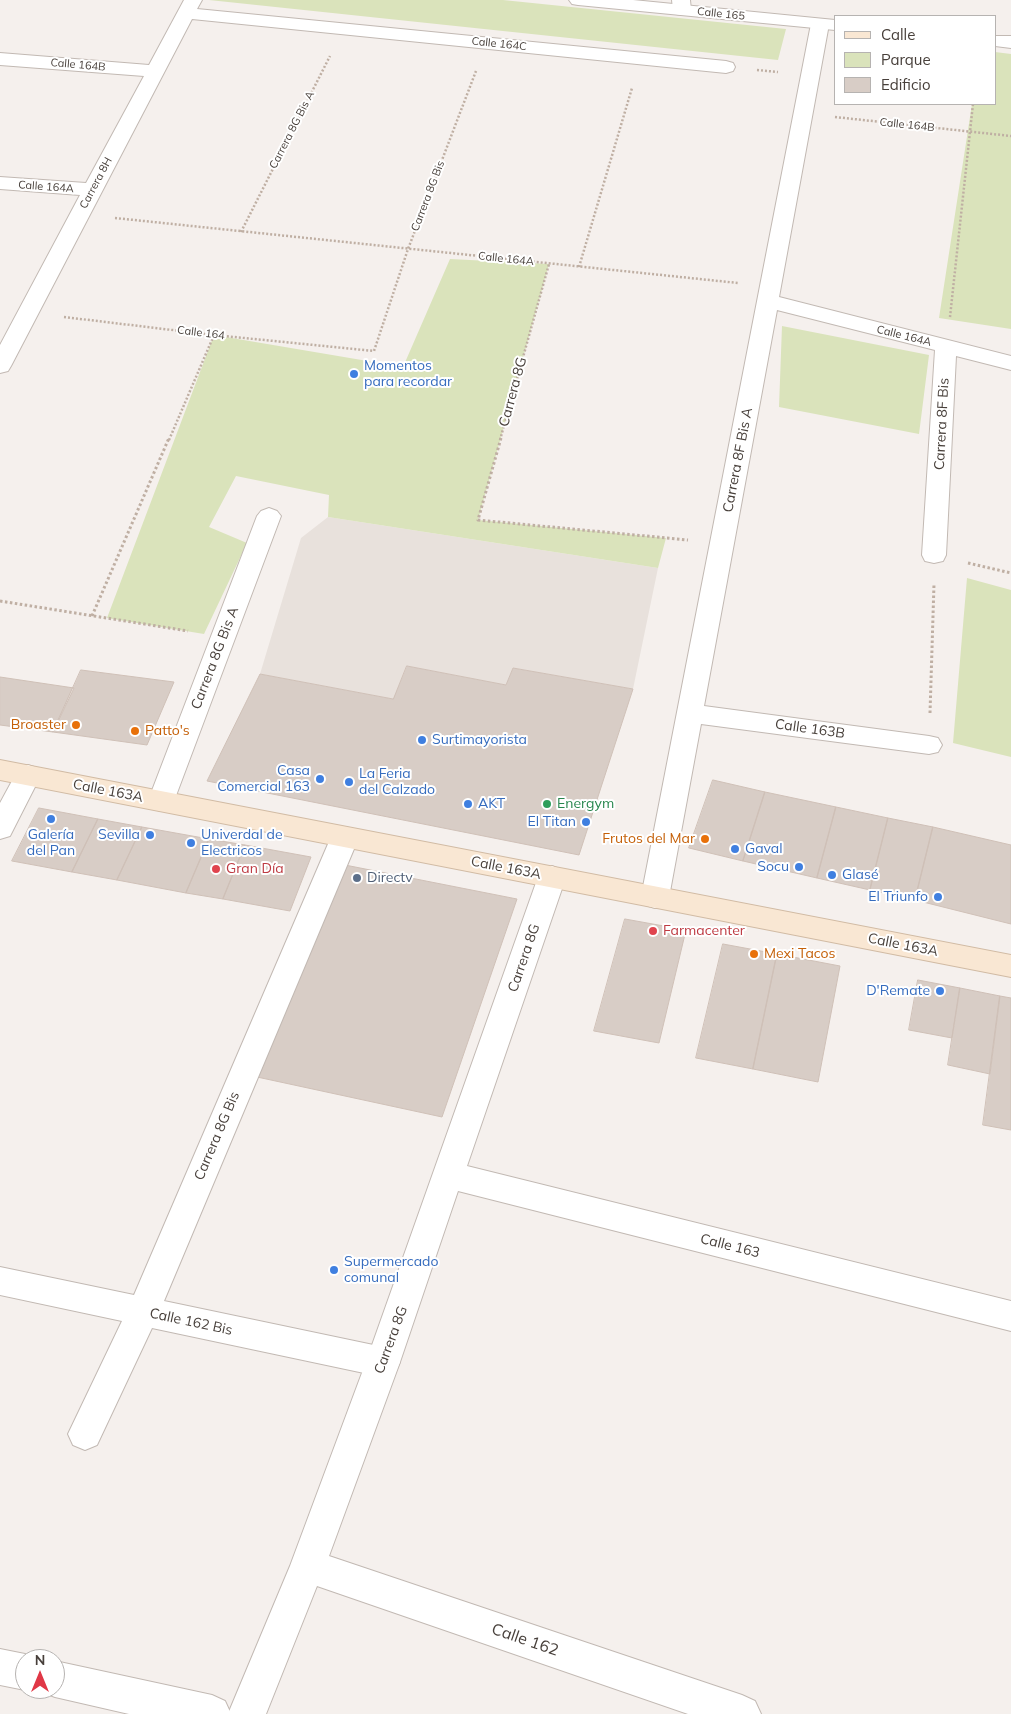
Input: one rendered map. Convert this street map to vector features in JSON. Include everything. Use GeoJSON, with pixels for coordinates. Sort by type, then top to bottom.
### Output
{"type":"FeatureCollection","features":[{"type":"Feature","properties":{"kind":"main road","name":"Calle 163A"},"geometry":{"type":"LineString","coordinates":[[0,770],[1011,966]]}},
{"type":"Feature","properties":{"kind":"street","name":"Calle 165"},"geometry":{"type":"LineString","coordinates":[[578,0],[682,5],[828,24]]}},
{"type":"Feature","properties":{"kind":"street","name":"Calle 164C"},"geometry":{"type":"LineString","coordinates":[[190,6],[344,29],[726,67]]}},
{"type":"Feature","properties":{"kind":"street","name":"Carrera 8H"},"geometry":{"type":"LineString","coordinates":[[0,366],[8,336],[29,312],[190,6]]}},
{"type":"Feature","properties":{"kind":"street","name":"Carrera 8F Bis A"},"geometry":{"type":"LineString","coordinates":[[655,897],[811,76],[828,24]]}},
{"type":"Feature","properties":{"kind":"street"},"geometry":{"type":"LineString","coordinates":[[996,40],[1011,42]]}},
{"type":"Feature","properties":{"kind":"street","name":"Calle 164B"},"geometry":{"type":"LineString","coordinates":[[0,58],[155,71]]}},
{"type":"Feature","properties":{"kind":"street","name":"Calle 164A"},"geometry":{"type":"LineString","coordinates":[[0,183],[93,190]]}},
{"type":"Feature","properties":{"kind":"street","name":"Calle 164A"},"geometry":{"type":"LineString","coordinates":[[769,294],[1011,363]]}},
{"type":"Feature","properties":{"kind":"street","name":"Carrera 8F Bis"},"geometry":{"type":"LineString","coordinates":[[934,555],[946,346]]}},
{"type":"Feature","properties":{"kind":"street","name":"Carrera 8G Bis A"},"geometry":{"type":"LineString","coordinates":[[161,801],[270,516]]}},
{"type":"Feature","properties":{"kind":"street","name":"Calle 163B"},"geometry":{"type":"LineString","coordinates":[[690,713],[929,745]]}},
{"type":"Feature","properties":{"kind":"street"},"geometry":{"type":"LineString","coordinates":[[0,829],[28,775]]}},
{"type":"Feature","properties":{"kind":"street","name":"Carrera 8G Bis"},"geometry":{"type":"LineString","coordinates":[[85,1434],[143,1312],[345,837]]}},
{"type":"Feature","properties":{"kind":"street","name":"Carrera 8G"},"geometry":{"type":"LineString","coordinates":[[247,1714],[308,1566],[383,1362],[552,877]]}},
{"type":"Feature","properties":{"kind":"street","name":"Calle 163"},"geometry":{"type":"LineString","coordinates":[[448,1175],[1011,1316]]}},
{"type":"Feature","properties":{"kind":"street","name":"Calle 162 Bis"},"geometry":{"type":"LineString","coordinates":[[0,1281],[383,1362]]}},
{"type":"Feature","properties":{"kind":"street","name":"Calle 162"},"geometry":{"type":"LineString","coordinates":[[308,1566],[742,1714]]}},
{"type":"Feature","properties":{"kind":"street"},"geometry":{"type":"LineString","coordinates":[[0,1667],[15,1670]]}},
{"type":"Feature","properties":{"kind":"street"},"geometry":{"type":"LineString","coordinates":[[65,1681],[212,1714]]}},
{"type":"Feature","properties":{"kind":"path","name":"Carrera 8G Bis A"},"geometry":{"type":"LineString","coordinates":[[240,232],[344,29]]}},
{"type":"Feature","properties":{"kind":"path","name":"Carrera 8G Bis"},"geometry":{"type":"LineString","coordinates":[[374,350],[408,249],[486,43]]}},
{"type":"Feature","properties":{"kind":"path"},"geometry":{"type":"LineString","coordinates":[[579,267],[641,59]]}},
{"type":"Feature","properties":{"kind":"path"},"geometry":{"type":"LineString","coordinates":[[726,67],[811,76]]}},
{"type":"Feature","properties":{"kind":"path"},"geometry":{"type":"LineString","coordinates":[[946,346],[973,105]]}},
{"type":"Feature","properties":{"kind":"path","name":"Calle 164B"},"geometry":{"type":"LineString","coordinates":[[804,114],[1011,136]]}},
{"type":"Feature","properties":{"kind":"path","name":"Calle 164A"},"geometry":{"type":"LineString","coordinates":[[80,214],[579,267],[769,294]]}},
{"type":"Feature","properties":{"kind":"path","name":"Carrera 8G"},"geometry":{"type":"LineString","coordinates":[[548,264],[478,520],[722,544]]}},
{"type":"Feature","properties":{"kind":"path","name":"Calle 164"},"geometry":{"type":"LineString","coordinates":[[29,312],[214,335],[374,350]]}},
{"type":"Feature","properties":{"kind":"path"},"geometry":{"type":"LineString","coordinates":[[92,616],[214,335]]}},
{"type":"Feature","properties":{"kind":"path"},"geometry":{"type":"LineString","coordinates":[[929,745],[934,555],[1011,573]]}},
{"type":"Feature","properties":{"kind":"path"},"geometry":{"type":"LineString","coordinates":[[0,602],[223,637]]}},
{"type":"Feature","properties":{"kind":"shaded area"},"geometry":{"type":"Polygon","coordinates":[[[328,517],[658,568],[633,689],[513,668],[506,685],[407,666],[393,699],[260,674],[301,538],[328,517]]]}},
{"type":"Feature","properties":{"kind":"green space"},"geometry":{"type":"Polygon","coordinates":[[[209,0],[503,0],[786,29],[778,60],[209,0]]]}},
{"type":"Feature","properties":{"kind":"green space"},"geometry":{"type":"Polygon","coordinates":[[[996,52],[1011,54],[1011,329],[939,318],[972,105],[996,105],[996,52]]]}},
{"type":"Feature","properties":{"kind":"green space"},"geometry":{"type":"Polygon","coordinates":[[[450,259],[549,264],[478,520],[666,538],[658,568],[328,517],[329,495],[236,476],[209,527],[247,543],[204,634],[107,618],[214,335],[403,367],[450,259]]]}},
{"type":"Feature","properties":{"kind":"green space"},"geometry":{"type":"Polygon","coordinates":[[[782,326],[929,355],[919,434],[779,407],[782,326]]]}},
{"type":"Feature","properties":{"kind":"green space"},"geometry":{"type":"Polygon","coordinates":[[[967,578],[1011,590],[1011,757],[953,743],[967,578]]]}},
{"type":"Feature","properties":{"kind":"building","name":"Surtimayorista"},"geometry":{"type":"Polygon","coordinates":[[[407,666],[506,685],[513,668],[633,689],[579,855],[207,781],[260,674],[393,699],[407,666]]]}},
{"type":"Feature","properties":{"kind":"building"},"geometry":{"type":"Polygon","coordinates":[[[81,670],[174,682],[147,745],[53,732],[81,670]]]}},
{"type":"Feature","properties":{"kind":"building"},"geometry":{"type":"Polygon","coordinates":[[[0,677],[74,688],[53,732],[0,725],[0,677]]]}},
{"type":"Feature","properties":{"kind":"building"},"geometry":{"type":"Polygon","coordinates":[[[713,780],[765,792],[743,861],[689,848],[713,780]]]}},
{"type":"Feature","properties":{"kind":"building"},"geometry":{"type":"Polygon","coordinates":[[[765,792],[836,807],[817,878],[743,861],[765,792]]]}},
{"type":"Feature","properties":{"kind":"building"},"geometry":{"type":"Polygon","coordinates":[[[836,807],[888,818],[870,890],[817,878],[836,807]]]}},
{"type":"Feature","properties":{"kind":"building"},"geometry":{"type":"Polygon","coordinates":[[[39,808],[98,819],[72,872],[12,861],[39,808]]]}},
{"type":"Feature","properties":{"kind":"building"},"geometry":{"type":"Polygon","coordinates":[[[888,818],[933,827],[915,900],[870,890],[888,818]]]}},
{"type":"Feature","properties":{"kind":"building"},"geometry":{"type":"Polygon","coordinates":[[[98,819],[142,827],[117,880],[72,872],[98,819]]]}},
{"type":"Feature","properties":{"kind":"building"},"geometry":{"type":"Polygon","coordinates":[[[142,827],[209,839],[186,893],[117,880],[142,827]]]}},
{"type":"Feature","properties":{"kind":"building"},"geometry":{"type":"Polygon","coordinates":[[[933,827],[1011,845],[1011,924],[915,900],[933,827]]]}},
{"type":"Feature","properties":{"kind":"building","name":"Gran Día"},"geometry":{"type":"Polygon","coordinates":[[[209,839],[245,845],[223,899],[186,893],[209,839]]]}},
{"type":"Feature","properties":{"kind":"building"},"geometry":{"type":"Polygon","coordinates":[[[245,845],[311,857],[290,911],[223,899],[245,845]]]}},
{"type":"Feature","properties":{"kind":"building"},"geometry":{"type":"Polygon","coordinates":[[[345,865],[517,899],[442,1117],[257,1077],[345,865]]]}},
{"type":"Feature","properties":{"kind":"building"},"geometry":{"type":"Polygon","coordinates":[[[625,919],[686,930],[659,1043],[594,1031],[625,919]]]}},
{"type":"Feature","properties":{"kind":"building"},"geometry":{"type":"Polygon","coordinates":[[[723,944],[777,954],[753,1069],[696,1058],[723,944]]]}},
{"type":"Feature","properties":{"kind":"building"},"geometry":{"type":"Polygon","coordinates":[[[777,954],[840,966],[818,1082],[753,1069],[777,954]]]}},
{"type":"Feature","properties":{"kind":"building"},"geometry":{"type":"Polygon","coordinates":[[[918,980],[960,988],[952,1038],[909,1030],[918,980]]]}},
{"type":"Feature","properties":{"kind":"building"},"geometry":{"type":"Polygon","coordinates":[[[960,988],[1000,996],[990,1074],[948,1065],[960,988]]]}},
{"type":"Feature","properties":{"kind":"building"},"geometry":{"type":"Polygon","coordinates":[[[1000,996],[1011,998],[1011,1130],[983,1125],[1000,996]]]}},
{"type":"Feature","properties":{"kind":"place","name":"Momentos para recordar"},"geometry":{"type":"Point","coordinates":[354,374]}},
{"type":"Feature","properties":{"kind":"place","name":"Broaster"},"geometry":{"type":"Point","coordinates":[76,725]}},
{"type":"Feature","properties":{"kind":"place","name":"Patto's"},"geometry":{"type":"Point","coordinates":[135,731]}},
{"type":"Feature","properties":{"kind":"place","name":"Surtimayorista"},"geometry":{"type":"Point","coordinates":[422,740]}},
{"type":"Feature","properties":{"kind":"place","name":"Casa Comercial 163"},"geometry":{"type":"Point","coordinates":[320,779]}},
{"type":"Feature","properties":{"kind":"place","name":"La Feria del Calzado"},"geometry":{"type":"Point","coordinates":[349,782]}},
{"type":"Feature","properties":{"kind":"place","name":"AKT"},"geometry":{"type":"Point","coordinates":[468,804]}},
{"type":"Feature","properties":{"kind":"place","name":"Energym"},"geometry":{"type":"Point","coordinates":[547,804]}},
{"type":"Feature","properties":{"kind":"place","name":"Galería del Pan"},"geometry":{"type":"Point","coordinates":[51,819]}},
{"type":"Feature","properties":{"kind":"place","name":"El Titan"},"geometry":{"type":"Point","coordinates":[586,822]}},
{"type":"Feature","properties":{"kind":"place","name":"Sevilla"},"geometry":{"type":"Point","coordinates":[150,835]}},
{"type":"Feature","properties":{"kind":"place","name":"Frutos del Mar"},"geometry":{"type":"Point","coordinates":[705,839]}},
{"type":"Feature","properties":{"kind":"place","name":"Univerdal de Electricos"},"geometry":{"type":"Point","coordinates":[191,843]}},
{"type":"Feature","properties":{"kind":"place","name":"Gaval"},"geometry":{"type":"Point","coordinates":[735,849]}},
{"type":"Feature","properties":{"kind":"place","name":"Socu"},"geometry":{"type":"Point","coordinates":[799,867]}},
{"type":"Feature","properties":{"kind":"place","name":"Gran Día"},"geometry":{"type":"Point","coordinates":[216,869]}},
{"type":"Feature","properties":{"kind":"place","name":"Glasé"},"geometry":{"type":"Point","coordinates":[832,875]}},
{"type":"Feature","properties":{"kind":"place","name":"Directv"},"geometry":{"type":"Point","coordinates":[357,878]}},
{"type":"Feature","properties":{"kind":"place","name":"El Triunfo"},"geometry":{"type":"Point","coordinates":[938,897]}},
{"type":"Feature","properties":{"kind":"place","name":"Farmacenter"},"geometry":{"type":"Point","coordinates":[653,931]}},
{"type":"Feature","properties":{"kind":"place","name":"Mexi Tacos"},"geometry":{"type":"Point","coordinates":[754,954]}},
{"type":"Feature","properties":{"kind":"place","name":"D'Remate"},"geometry":{"type":"Point","coordinates":[940,991]}},
{"type":"Feature","properties":{"kind":"place","name":"Supermercado comunal"},"geometry":{"type":"Point","coordinates":[334,1270]}}]}
